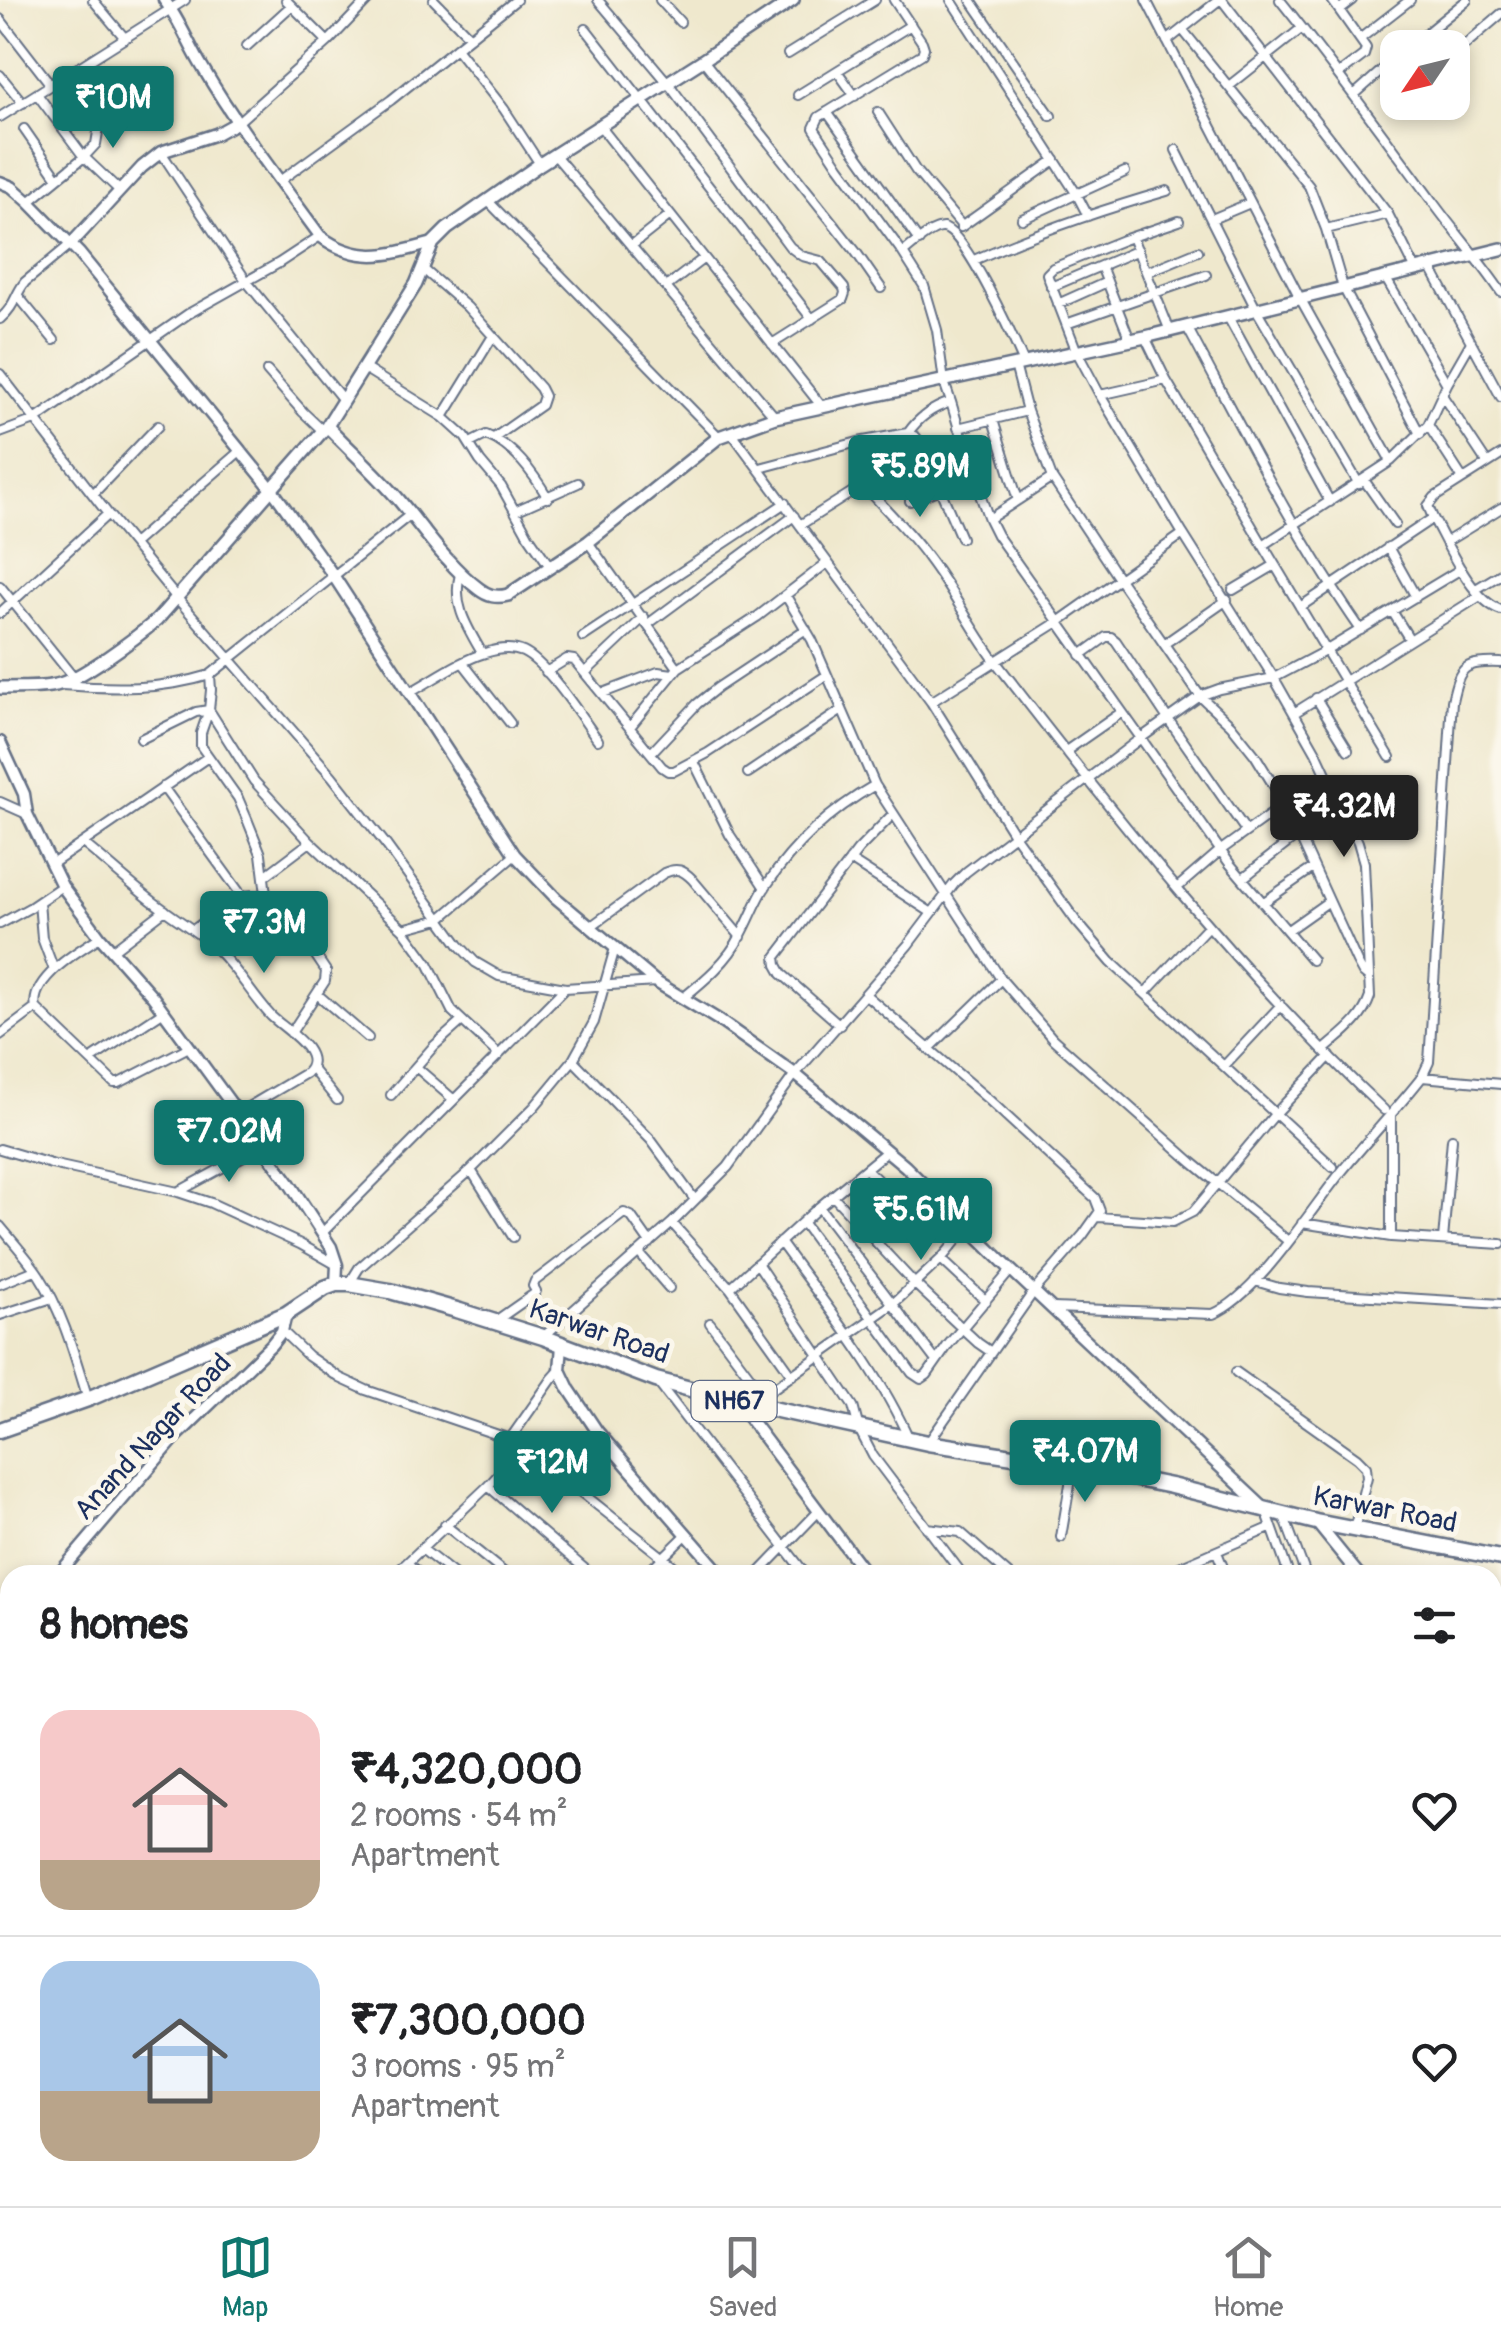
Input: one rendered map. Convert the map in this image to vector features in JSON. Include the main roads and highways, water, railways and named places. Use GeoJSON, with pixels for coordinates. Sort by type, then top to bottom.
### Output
{"type":"FeatureCollection","features":[{"type":"Feature","properties":{"kind":"highway","name":"Karwar Road"},"geometry":{"type":"LineString","coordinates":[[0,1430],[88,1398],[286,1314],[343,1284],[390,1291],[543,1337],[656,1380],[736,1401],[759,1400],[859,1429],[1073,1466],[1316,1522],[1501,1558]]}},
{"type":"Feature","properties":{"kind":"main road"},"geometry":{"type":"LineString","coordinates":[[0,688],[58,685],[140,635],[157,620],[325,429],[416,284],[433,243],[447,229],[787,2]]}},
{"type":"Feature","properties":{"kind":"main road"},"geometry":{"type":"LineString","coordinates":[[325,429],[384,482],[460,573],[490,596],[500,597],[588,542],[726,435],[775,417],[1170,331],[1501,249]]}}]}
